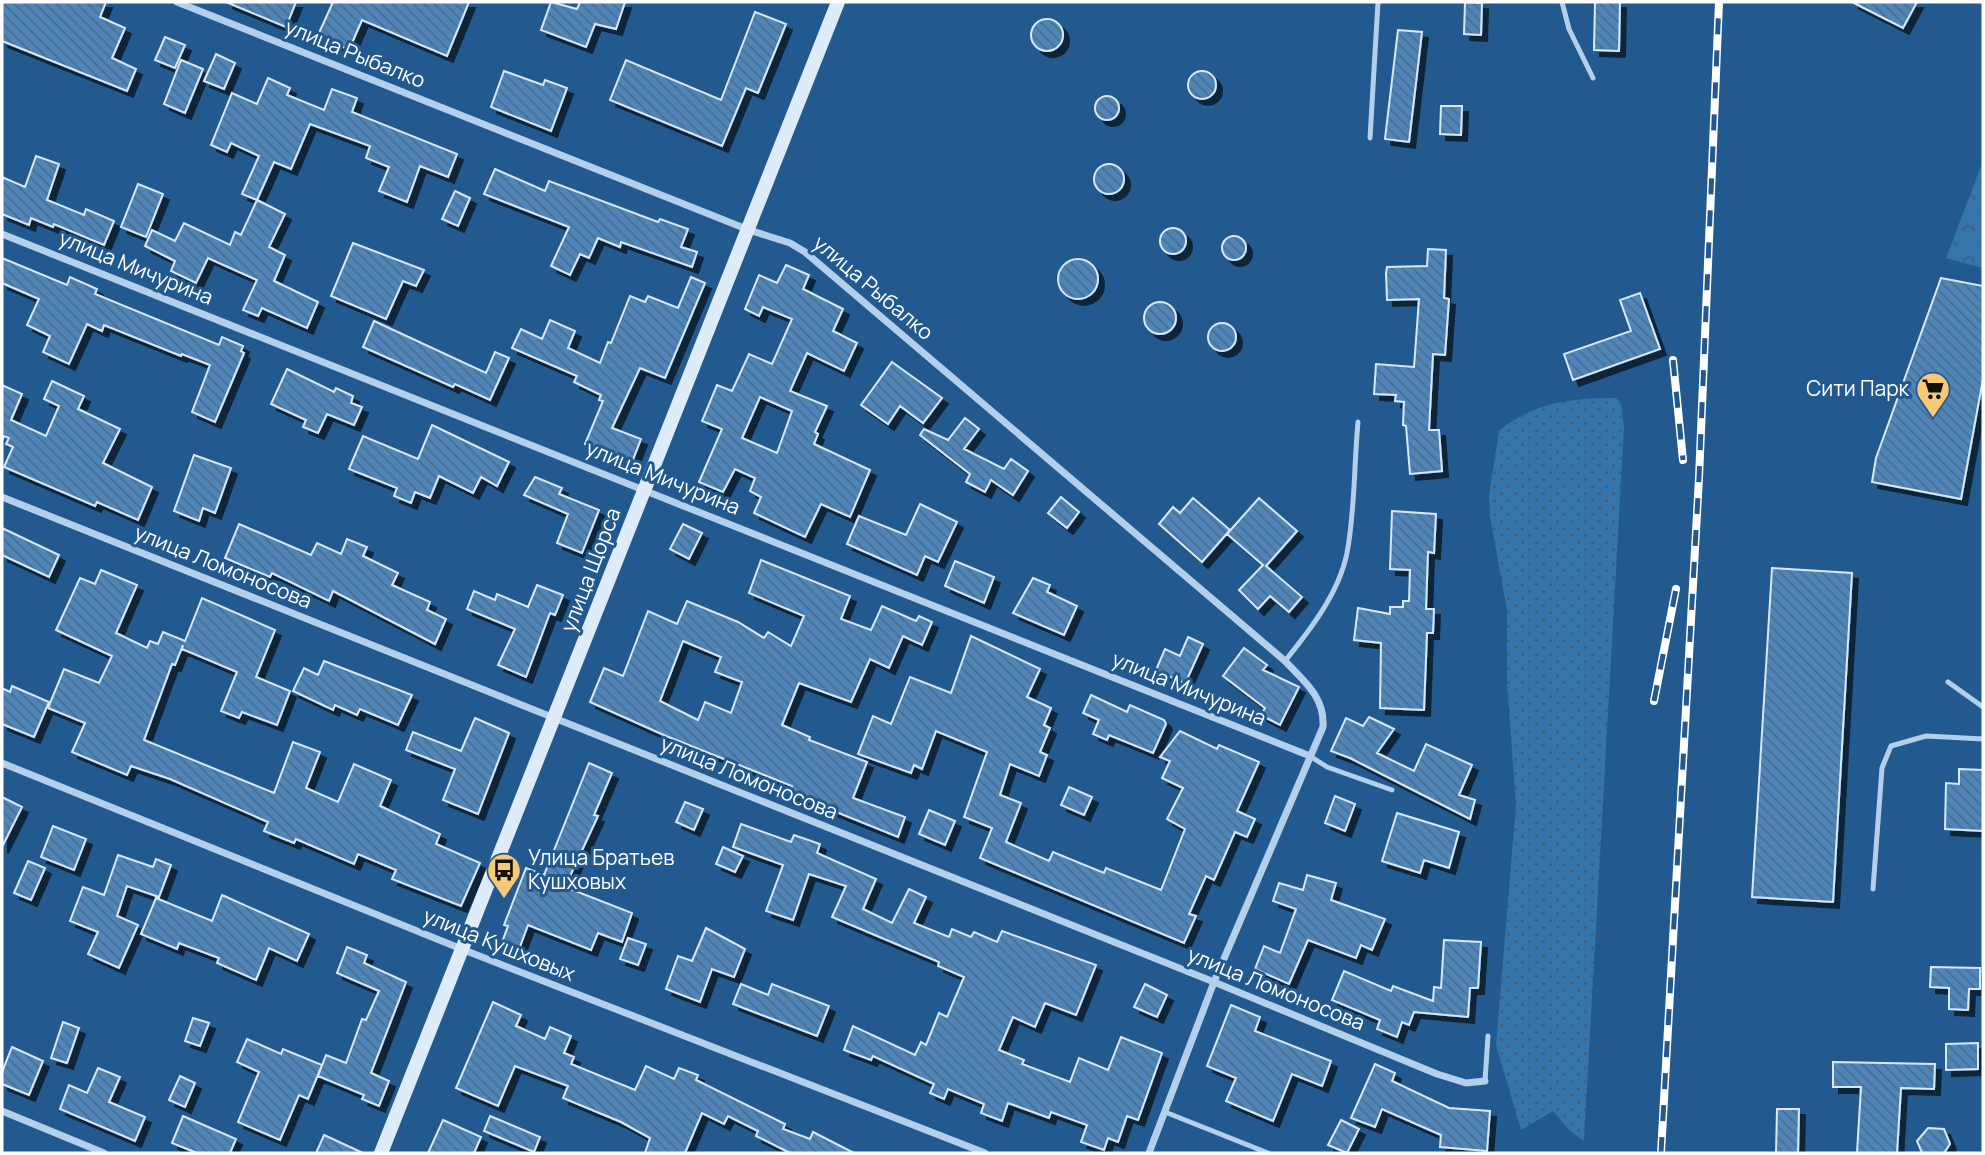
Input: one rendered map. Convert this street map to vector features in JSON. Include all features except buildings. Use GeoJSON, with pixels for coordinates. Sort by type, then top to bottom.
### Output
{"type":"FeatureCollection","features":[{"type":"Feature","properties":{"kind":"street","name":"улица Рыбалко"},"geometry":{"type":"LineString","coordinates":[[177,2],[749,230],[790,243],[805,252],[1285,661],[1315,692],[1322,708],[1323,727],[1214,982],[1149,1153]]}},
{"type":"Feature","properties":{"kind":"street","name":"улица Щорса"},"geometry":{"type":"LineString","coordinates":[[381,1153],[464,950],[838,2]]}},
{"type":"Feature","properties":{"kind":"street","name":"улица Мичурина"},"geometry":{"type":"LineString","coordinates":[[2,234],[1310,756]]}},
{"type":"Feature","properties":{"kind":"street","name":"улица Ломоносова"},"geometry":{"type":"LineString","coordinates":[[2,497],[1214,982],[1437,1074],[1466,1083],[1485,1081]]}},
{"type":"Feature","properties":{"kind":"street","name":"улица Кушховых"},"geometry":{"type":"LineString","coordinates":[[2,763],[464,950],[985,1153]]}},
{"type":"Feature","properties":{"kind":"street"},"geometry":{"type":"LineString","coordinates":[[2,1111],[104,1153]]}},
{"type":"Feature","properties":{"kind":"lane"},"geometry":{"type":"LineString","coordinates":[[1370,138],[1378,2]]}},
{"type":"Feature","properties":{"kind":"lane"},"geometry":{"type":"LineString","coordinates":[[1562,2],[1569,29],[1593,78]]}},
{"type":"Feature","properties":{"kind":"lane"},"geometry":{"type":"LineString","coordinates":[[1285,661],[1308,632],[1333,591],[1347,554],[1358,422]]}},
{"type":"Feature","properties":{"kind":"lane"},"geometry":{"type":"LineString","coordinates":[[1948,682],[1983,707]]}},
{"type":"Feature","properties":{"kind":"lane"},"geometry":{"type":"LineString","coordinates":[[1873,888],[1882,768],[1891,746],[1926,736],[1983,739]]}},
{"type":"Feature","properties":{"kind":"lane"},"geometry":{"type":"LineString","coordinates":[[1310,756],[1327,767],[1392,790]]}},
{"type":"Feature","properties":{"kind":"lane"},"geometry":{"type":"LineString","coordinates":[[1485,1081],[1488,1036]]}},
{"type":"Feature","properties":{"kind":"lane"},"geometry":{"type":"LineString","coordinates":[[1165,1112],[1268,1153]]}},
{"type":"Feature","properties":{"kind":"green space"},"geometry":{"type":"Polygon","coordinates":[[[1983,161],[1983,268],[1946,258],[1983,161]]]}},
{"type":"Feature","properties":{"kind":"green space"},"geometry":{"type":"Polygon","coordinates":[[[1616,398],[1621,403],[1624,427],[1584,1141],[1570,1131],[1553,1111],[1521,1130],[1496,1045],[1516,805],[1507,683],[1507,610],[1490,516],[1489,495],[1499,431],[1512,421],[1554,404],[1616,398]]]}},
{"type":"Feature","properties":{"kind":"railway"},"geometry":{"type":"LineString","coordinates":[[1661,1153],[1699,478],[1719,2]]}},
{"type":"Feature","properties":{"kind":"railway"},"geometry":{"type":"LineString","coordinates":[[1673,360],[1683,460]]}},
{"type":"Feature","properties":{"kind":"railway"},"geometry":{"type":"LineString","coordinates":[[1654,701],[1676,589]]}},
{"type":"Feature","properties":{"kind":"place","name":"Сити Парк"},"geometry":{"type":"Point","coordinates":[1933,419]}},
{"type":"Feature","properties":{"kind":"place","name":"Улица Братьев Кушховых"},"geometry":{"type":"Point","coordinates":[504,900]}}]}
